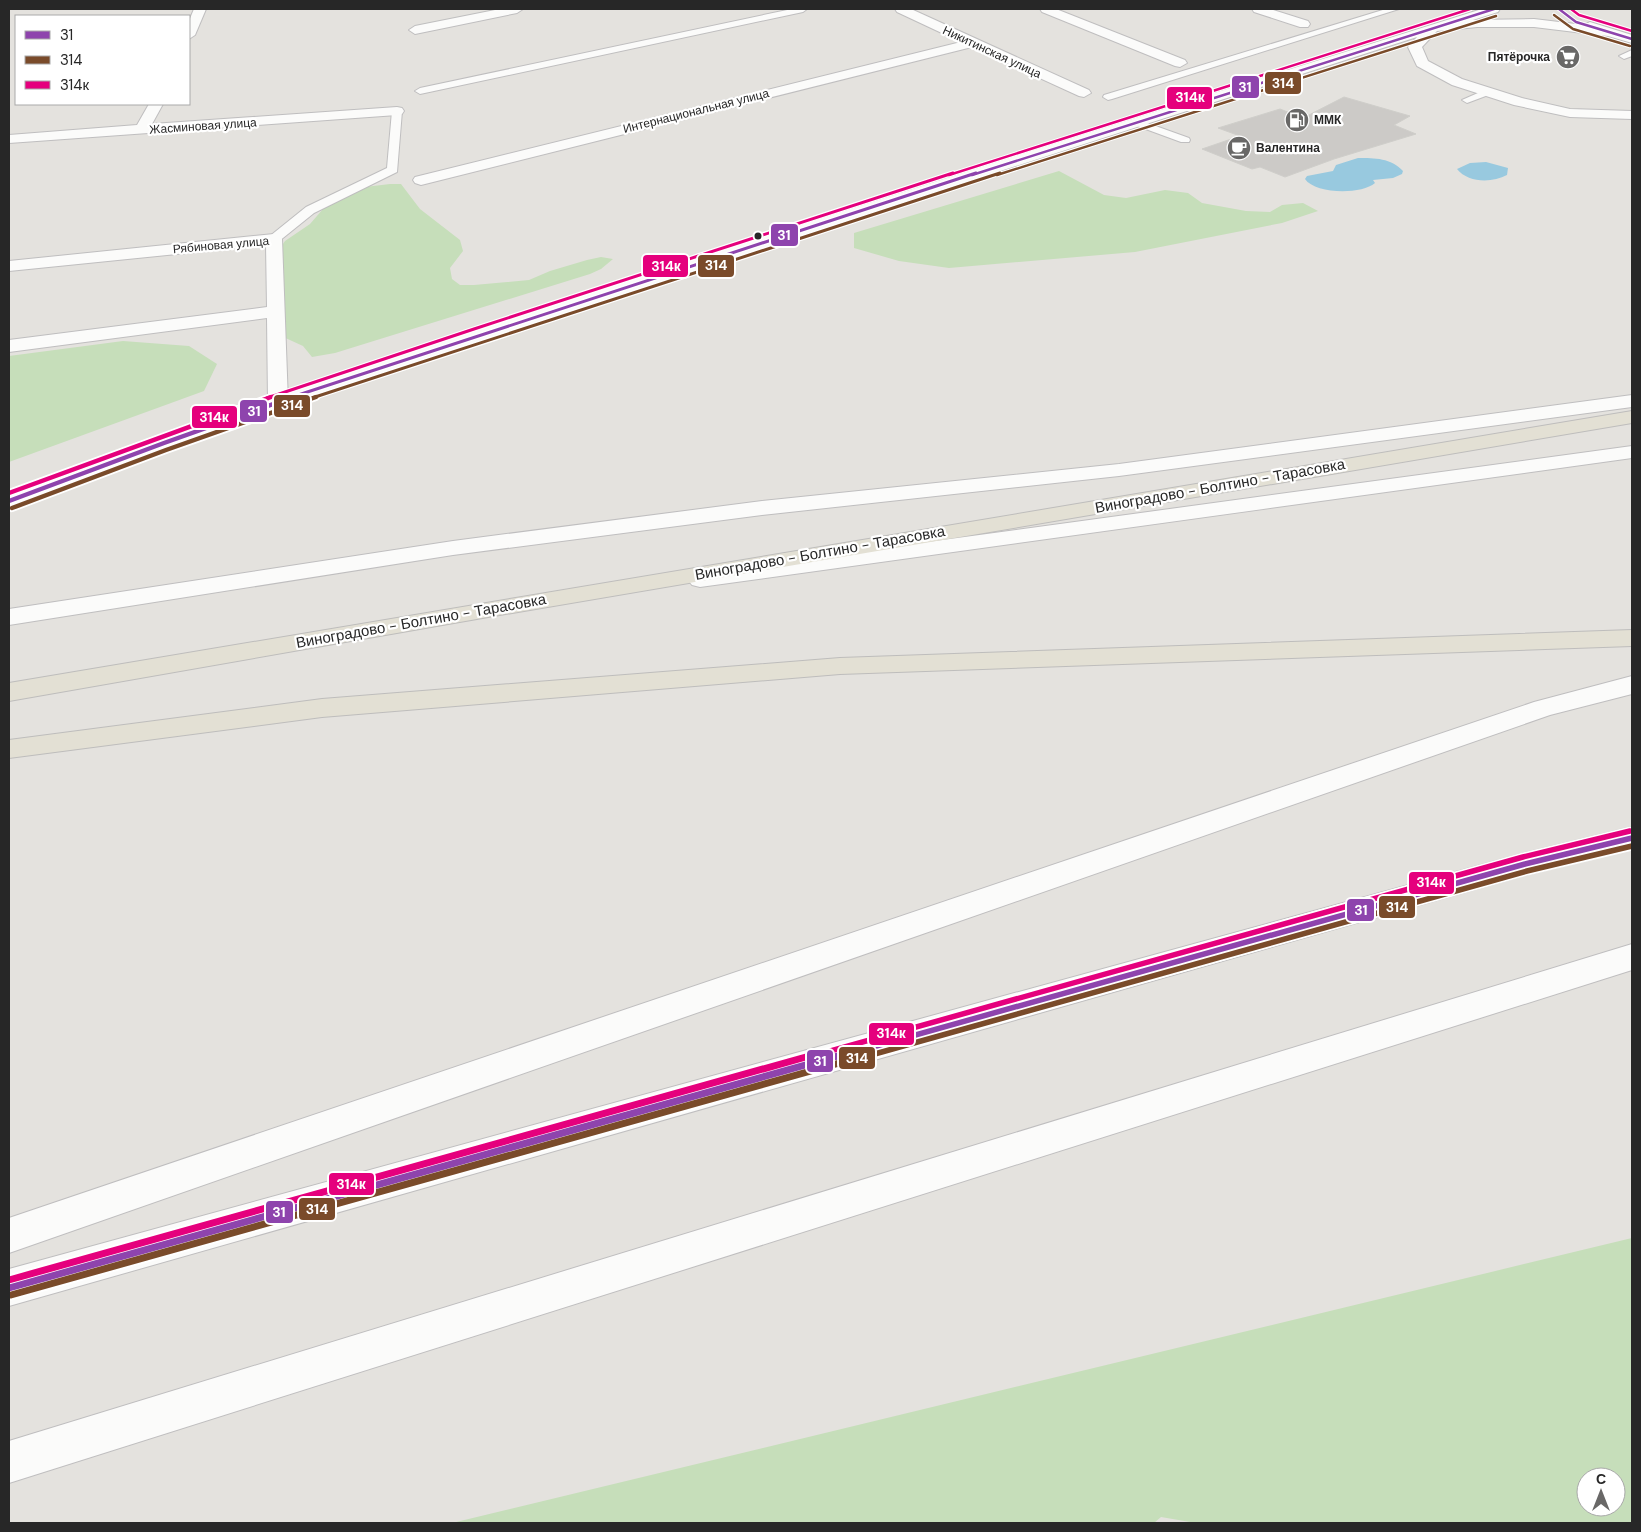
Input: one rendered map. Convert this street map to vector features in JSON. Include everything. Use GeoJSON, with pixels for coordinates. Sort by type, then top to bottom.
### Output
{"type":"FeatureCollection","features":[{"type":"Feature","properties":{"kind":"main road"},"geometry":{"type":"LineString","coordinates":[[190,33],[200,9]]}},
{"type":"Feature","properties":{"kind":"main road"},"geometry":{"type":"LineString","coordinates":[[415,30],[517,9]]}},
{"type":"Feature","properties":{"kind":"main road","name":"Никитинская улица"},"geometry":{"type":"LineString","coordinates":[[901,9],[971,43],[1089,92]]}},
{"type":"Feature","properties":{"kind":"main road"},"geometry":{"type":"LineString","coordinates":[[1046,9],[1184,62]]}},
{"type":"Feature","properties":{"kind":"main road"},"geometry":{"type":"LineString","coordinates":[[1258,9],[1308,23]]}},
{"type":"Feature","properties":{"kind":"main road"},"geometry":{"type":"LineString","coordinates":[[9,500],[100,464],[278,402],[1136,122],[1494,9]]}},
{"type":"Feature","properties":{"kind":"main road"},"geometry":{"type":"LineString","coordinates":[[1559,9],[1576,22],[1632,39]]}},
{"type":"Feature","properties":{"kind":"main road"},"geometry":{"type":"LineString","coordinates":[[1607,32],[1534,24],[1477,23],[1433,28],[1415,47],[1422,63],[1457,82],[1519,102],[1632,124]]}},
{"type":"Feature","properties":{"kind":"main road","name":"Интернациональная улица"},"geometry":{"type":"LineString","coordinates":[[421,180],[971,43]]}},
{"type":"Feature","properties":{"kind":"main road"},"geometry":{"type":"LineString","coordinates":[[142,130],[155,105]]}},
{"type":"Feature","properties":{"kind":"main road","name":"Жасминовая улица"},"geometry":{"type":"LineString","coordinates":[[9,138],[397,111]]}},
{"type":"Feature","properties":{"kind":"main road"},"geometry":{"type":"LineString","coordinates":[[1570,113],[1632,116]]}},
{"type":"Feature","properties":{"kind":"main road","name":"Рябиновая улица"},"geometry":{"type":"LineString","coordinates":[[9,266],[274,239],[278,402]]}},
{"type":"Feature","properties":{"kind":"main road"},"geometry":{"type":"LineString","coordinates":[[9,346],[276,311]]}},
{"type":"Feature","properties":{"kind":"main road"},"geometry":{"type":"LineString","coordinates":[[9,617],[453,548],[762,508],[1119,470],[1632,400]]}},
{"type":"Feature","properties":{"kind":"main road","name":"Виноградово - Болтино - Тарасовка"},"geometry":{"type":"LineString","coordinates":[[9,692],[494,608],[1632,417]]}},
{"type":"Feature","properties":{"kind":"main road"},"geometry":{"type":"LineString","coordinates":[[494,608],[1632,452]]}},
{"type":"Feature","properties":{"kind":"main road"},"geometry":{"type":"LineString","coordinates":[[9,749],[322,708],[840,666],[1632,638]]}},
{"type":"Feature","properties":{"kind":"main road"},"geometry":{"type":"LineString","coordinates":[[9,1236],[1543,708],[1632,685]]}},
{"type":"Feature","properties":{"kind":"main road"},"geometry":{"type":"LineString","coordinates":[[9,1288],[1525,864],[1632,838]]}},
{"type":"Feature","properties":{"kind":"main road"},"geometry":{"type":"LineString","coordinates":[[9,1462],[1632,957]]}},
{"type":"Feature","properties":{"kind":"lane"},"geometry":{"type":"LineString","coordinates":[[420,92],[804,9]]}},
{"type":"Feature","properties":{"kind":"lane"},"geometry":{"type":"LineString","coordinates":[[1108,97],[1395,9]]}},
{"type":"Feature","properties":{"kind":"lane"},"geometry":{"type":"LineString","coordinates":[[1286,30],[1308,23]]}},
{"type":"Feature","properties":{"kind":"lane"},"geometry":{"type":"LineString","coordinates":[[1160,69],[1184,62]]}},
{"type":"Feature","properties":{"kind":"lane"},"geometry":{"type":"LineString","coordinates":[[1467,100],[1487,92]]}},
{"type":"Feature","properties":{"kind":"lane"},"geometry":{"type":"LineString","coordinates":[[274,239],[310,210],[393,170],[397,111]]}},
{"type":"Feature","properties":{"kind":"lane"},"geometry":{"type":"LineString","coordinates":[[1136,122],[1185,140]]}},
{"type":"Feature","properties":{"kind":"green space"},"geometry":{"type":"Polygon","coordinates":[[[1059,171],[1104,195],[1126,198],[1165,190],[1188,193],[1202,203],[1246,211],[1270,212],[1282,205],[1303,203],[1318,211],[1282,223],[1135,252],[949,268],[899,261],[854,248],[854,233],[1059,171]]]}},
{"type":"Feature","properties":{"kind":"green space"},"geometry":{"type":"Polygon","coordinates":[[[401,184],[420,209],[460,240],[463,251],[450,268],[452,279],[460,285],[529,280],[550,271],[587,260],[601,257],[613,259],[601,269],[590,274],[335,353],[312,357],[303,346],[268,330],[270,263],[285,241],[310,224],[323,209],[337,199],[365,187],[401,184]]]}},
{"type":"Feature","properties":{"kind":"green space"},"geometry":{"type":"Polygon","coordinates":[[[123,341],[189,346],[217,364],[204,391],[9,462],[9,356],[123,341]]]}},
{"type":"Feature","properties":{"kind":"green space"},"geometry":{"type":"Polygon","coordinates":[[[1632,1238],[1632,1523],[1196,1523],[1161,1517],[1154,1523],[452,1523],[1632,1238]]]}},
{"type":"Feature","properties":{"kind":"water"},"geometry":{"type":"Polygon","coordinates":[[[1358,158],[1388,161],[1403,171],[1402,174],[1393,178],[1373,180],[1375,183],[1368,187],[1349,191],[1318,188],[1305,179],[1307,176],[1333,171],[1336,165],[1358,158]]]}},
{"type":"Feature","properties":{"kind":"water"},"geometry":{"type":"Polygon","coordinates":[[[1486,162],[1508,168],[1507,175],[1501,178],[1480,180],[1467,177],[1457,169],[1470,163],[1486,162]]]}},
{"type":"Feature","properties":{"kind":"building"},"geometry":{"type":"Polygon","coordinates":[[[1344,97],[1410,116],[1394,125],[1416,134],[1334,159],[1285,177],[1260,167],[1252,169],[1202,149],[1240,136],[1218,128],[1280,109],[1303,118],[1344,97]]]}},
{"type":"Feature","properties":{"kind":"transit line","name":"314к"},"geometry":{"type":"LineString","coordinates":[[9,493],[163,435],[396,355],[944,176],[1470,9]]}},
{"type":"Feature","properties":{"kind":"transit line","name":"31"},"geometry":{"type":"LineString","coordinates":[[9,501],[241,415],[398,362],[955,180],[1494,9]]}},
{"type":"Feature","properties":{"kind":"transit line","name":"31"},"geometry":{"type":"LineString","coordinates":[[1559,9],[1576,22],[1632,39]]}},
{"type":"Feature","properties":{"kind":"transit line","name":"314к"},"geometry":{"type":"LineString","coordinates":[[1571,9],[1579,15],[1632,31]]}},
{"type":"Feature","properties":{"kind":"transit line","name":"314"},"geometry":{"type":"LineString","coordinates":[[1554,15],[1573,29],[1630,46]]}},
{"type":"Feature","properties":{"kind":"transit line","name":"314"},"geometry":{"type":"LineString","coordinates":[[12,508],[244,422],[400,369],[958,187],[1496,16]]}},
{"type":"Feature","properties":{"kind":"transit line","name":"314к"},"geometry":{"type":"LineString","coordinates":[[9,1280],[1523,857],[1630,831]]}},
{"type":"Feature","properties":{"kind":"transit line","name":"31"},"geometry":{"type":"LineString","coordinates":[[9,1288],[1525,864],[1632,838]]}},
{"type":"Feature","properties":{"kind":"transit line","name":"314"},"geometry":{"type":"LineString","coordinates":[[11,1295],[1527,871],[1632,846]]}},
{"type":"Feature","properties":{"kind":"place","name":"Пятёрочка"},"geometry":{"type":"Point","coordinates":[1568,57]}},
{"type":"Feature","properties":{"kind":"place","name":"ММК"},"geometry":{"type":"Point","coordinates":[1297,120]}},
{"type":"Feature","properties":{"kind":"place","name":"Валентина"},"geometry":{"type":"Point","coordinates":[1239,148]}}]}
